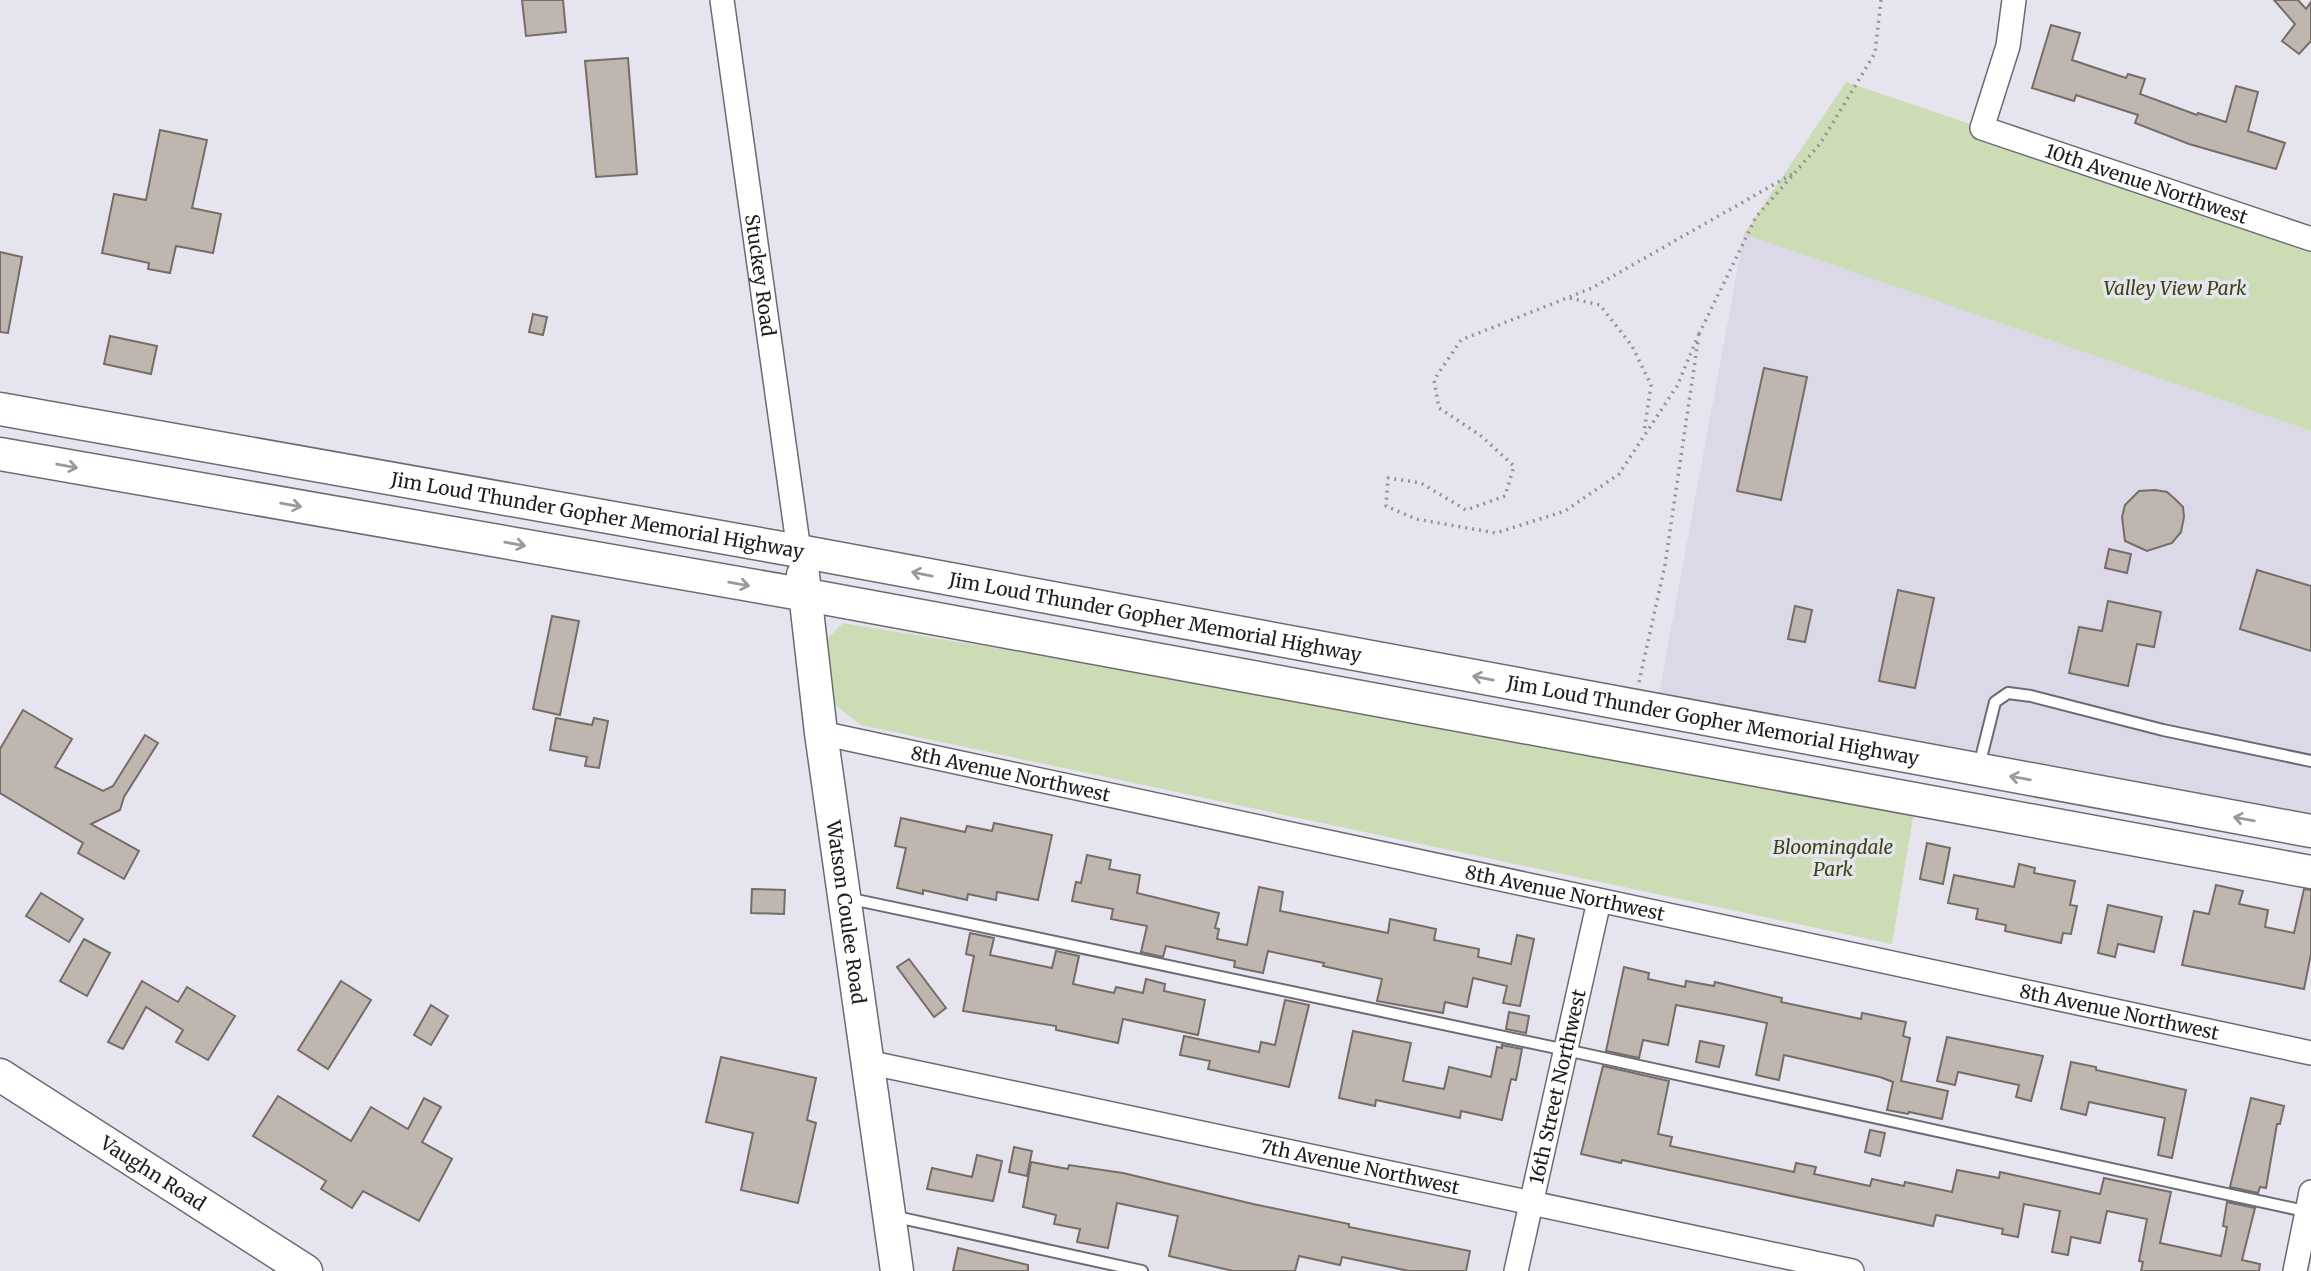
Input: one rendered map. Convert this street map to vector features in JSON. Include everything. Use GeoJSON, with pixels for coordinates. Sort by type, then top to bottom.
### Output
{"type":"FeatureCollection","features":[{"type":"Feature","properties":{"kind":"main road","name":"Jim Loud Thunder Gopher Memorial Highway"},"geometry":{"type":"LineString","coordinates":[[0,409],[799,551],[2311,831]]}},
{"type":"Feature","properties":{"kind":"main road","name":"Jim Loud Thunder Gopher Memorial Highway"},"geometry":{"type":"LineString","coordinates":[[0,454],[807,596],[2311,872]]}},
{"type":"Feature","properties":{"kind":"main road","name":"Watson Coulee Road"},"geometry":{"type":"LineString","coordinates":[[799,551],[807,596],[821,733],[897,1271]]}},
{"type":"Feature","properties":{"kind":"main road","name":"Vaughn Road"},"geometry":{"type":"LineString","coordinates":[[0,1075],[306,1271]]}},
{"type":"Feature","properties":{"kind":"street","name":"Stuckey Road"},"geometry":{"type":"LineString","coordinates":[[722,0],[799,551]]}},
{"type":"Feature","properties":{"kind":"street","name":"10th Avenue Northwest"},"geometry":{"type":"LineString","coordinates":[[2014,0],[2008,46],[1982,128],[2311,239]]}},
{"type":"Feature","properties":{"kind":"street","name":"8th Avenue Northwest"},"geometry":{"type":"LineString","coordinates":[[821,733],[2311,1053]]}},
{"type":"Feature","properties":{"kind":"street","name":"16th Street Northwest"},"geometry":{"type":"LineString","coordinates":[[1516,1271],[1599,901]]}},
{"type":"Feature","properties":{"kind":"street","name":"7th Avenue Northwest"},"geometry":{"type":"LineString","coordinates":[[867,1062],[1852,1271]]}},
{"type":"Feature","properties":{"kind":"street"},"geometry":{"type":"LineString","coordinates":[[2295,1271],[2310,1205]]}},
{"type":"Feature","properties":{"kind":"lane"},"geometry":{"type":"LineString","coordinates":[[1978,771],[1995,702],[2008,693],[2031,696],[2163,730],[2311,761]]}},
{"type":"Feature","properties":{"kind":"lane"},"geometry":{"type":"LineString","coordinates":[[844,897],[2310,1205]]}},
{"type":"Feature","properties":{"kind":"lane"},"geometry":{"type":"LineString","coordinates":[[889,1216],[1142,1271]]}},
{"type":"Feature","properties":{"kind":"path"},"geometry":{"type":"LineString","coordinates":[[1794,173],[1592,288],[1461,340],[1434,380],[1439,408],[1480,435],[1514,466],[1505,496],[1466,510],[1421,483],[1388,478],[1385,506],[1416,519],[1496,533],[1565,511],[1619,474],[1677,386],[1756,217],[1820,144],[1875,53],[1881,0]]}},
{"type":"Feature","properties":{"kind":"path"},"geometry":{"type":"LineString","coordinates":[[1569,298],[1600,304],[1632,346],[1651,385],[1644,435]]}},
{"type":"Feature","properties":{"kind":"path"},"geometry":{"type":"LineString","coordinates":[[1634,706],[1665,565],[1699,334]]}},
{"type":"Feature","properties":{"kind":"shaded area"},"geometry":{"type":"Polygon","coordinates":[[[1744,234],[2311,431],[2311,831],[1656,710],[1744,234]]]}},
{"type":"Feature","properties":{"kind":"green space","name":"Valley View Park"},"geometry":{"type":"Polygon","coordinates":[[[1846,82],[2311,239],[2311,431],[1744,234],[1846,82]]]}},
{"type":"Feature","properties":{"kind":"green space","name":"Bloomingdale Park"},"geometry":{"type":"Polygon","coordinates":[[[843,623],[1916,799],[1892,944],[861,725],[835,705],[827,639],[843,623]]]}},
{"type":"Feature","properties":{"kind":"building"},"geometry":{"type":"Polygon","coordinates":[[[522,0],[563,0],[566,32],[526,36],[522,0]]]}},
{"type":"Feature","properties":{"kind":"building"},"geometry":{"type":"Polygon","coordinates":[[[2274,0],[2298,0],[2306,9],[2311,2],[2311,41],[2299,54],[2282,41],[2295,24],[2274,0]]]}},
{"type":"Feature","properties":{"kind":"building"},"geometry":{"type":"Polygon","coordinates":[[[2051,25],[2080,33],[2072,60],[2126,78],[2128,74],[2145,79],[2140,94],[2197,115],[2198,113],[2226,122],[2236,86],[2258,92],[2248,131],[2285,143],[2276,169],[2189,144],[2135,123],[2138,115],[2076,95],[2074,101],[2032,88],[2051,25]]]}},
{"type":"Feature","properties":{"kind":"building"},"geometry":{"type":"Polygon","coordinates":[[[628,58],[637,174],[596,177],[585,61],[628,58]]]}},
{"type":"Feature","properties":{"kind":"building"},"geometry":{"type":"Polygon","coordinates":[[[160,130],[207,140],[192,208],[221,214],[213,253],[176,246],[170,273],[148,269],[149,263],[102,253],[114,194],[146,200],[160,130]]]}},
{"type":"Feature","properties":{"kind":"building"},"geometry":{"type":"Polygon","coordinates":[[[0,252],[22,257],[8,333],[0,332],[0,252]]]}},
{"type":"Feature","properties":{"kind":"building"},"geometry":{"type":"Polygon","coordinates":[[[533,314],[547,317],[543,335],[529,332],[533,314]]]}},
{"type":"Feature","properties":{"kind":"building"},"geometry":{"type":"Polygon","coordinates":[[[110,336],[157,346],[151,374],[104,364],[110,336]]]}},
{"type":"Feature","properties":{"kind":"building"},"geometry":{"type":"Polygon","coordinates":[[[1764,368],[1807,377],[1781,500],[1737,491],[1764,368]]]}},
{"type":"Feature","properties":{"kind":"building"},"geometry":{"type":"Polygon","coordinates":[[[2139,491],[2167,492],[2175,499],[2183,507],[2184,517],[2181,532],[2172,543],[2147,551],[2125,541],[2122,517],[2125,505],[2139,491]]]}},
{"type":"Feature","properties":{"kind":"building"},"geometry":{"type":"Polygon","coordinates":[[[2109,549],[2131,554],[2127,573],[2105,568],[2109,549]]]}},
{"type":"Feature","properties":{"kind":"building"},"geometry":{"type":"Polygon","coordinates":[[[2257,570],[2311,586],[2311,651],[2240,629],[2257,570]]]}},
{"type":"Feature","properties":{"kind":"building"},"geometry":{"type":"Polygon","coordinates":[[[1898,590],[1934,598],[1915,688],[1879,681],[1898,590]]]}},
{"type":"Feature","properties":{"kind":"building"},"geometry":{"type":"Polygon","coordinates":[[[2108,601],[2161,612],[2154,647],[2137,644],[2128,686],[2069,673],[2079,627],[2102,631],[2108,601]]]}},
{"type":"Feature","properties":{"kind":"building"},"geometry":{"type":"Polygon","coordinates":[[[1795,606],[1812,610],[1805,642],[1788,639],[1795,606]]]}},
{"type":"Feature","properties":{"kind":"building"},"geometry":{"type":"Polygon","coordinates":[[[552,616],[579,621],[560,715],[533,709],[552,616]]]}},
{"type":"Feature","properties":{"kind":"building"},"geometry":{"type":"Polygon","coordinates":[[[23,710],[72,739],[55,767],[103,791],[113,786],[145,735],[158,743],[124,797],[120,810],[91,824],[139,851],[124,879],[78,853],[83,843],[0,793],[0,749],[23,710]]]}},
{"type":"Feature","properties":{"kind":"building"},"geometry":{"type":"Polygon","coordinates":[[[556,718],[592,725],[594,718],[608,721],[599,768],[585,766],[587,757],[550,750],[556,718]]]}},
{"type":"Feature","properties":{"kind":"building"},"geometry":{"type":"Polygon","coordinates":[[[901,818],[965,832],[967,826],[992,831],[994,823],[1052,835],[1038,900],[997,892],[996,900],[968,894],[967,900],[923,890],[923,894],[897,888],[906,848],[895,846],[901,818]]]}},
{"type":"Feature","properties":{"kind":"building"},"geometry":{"type":"Polygon","coordinates":[[[1927,843],[1950,848],[1943,884],[1920,879],[1927,843]]]}},
{"type":"Feature","properties":{"kind":"building"},"geometry":{"type":"Polygon","coordinates":[[[1087,855],[1111,860],[1109,869],[1140,875],[1137,893],[1219,913],[1215,928],[1219,929],[1217,939],[1247,945],[1259,887],[1283,892],[1280,911],[1388,933],[1390,919],[1436,929],[1434,940],[1479,949],[1478,957],[1511,964],[1517,935],[1534,939],[1520,1006],[1503,1003],[1507,986],[1473,978],[1467,1007],[1445,1002],[1443,1013],[1377,1001],[1382,979],[1268,951],[1263,973],[1234,967],[1235,961],[1166,946],[1163,957],[1141,952],[1147,926],[1111,919],[1113,909],[1072,901],[1076,882],[1081,883],[1087,855]]]}},
{"type":"Feature","properties":{"kind":"building"},"geometry":{"type":"Polygon","coordinates":[[[2019,864],[2035,868],[2034,873],[2075,881],[2070,905],[2077,906],[2071,934],[2063,933],[2061,943],[2005,931],[2006,925],[1976,919],[1978,909],[1948,903],[1954,875],[2014,887],[2019,864]]]}},
{"type":"Feature","properties":{"kind":"building"},"geometry":{"type":"Polygon","coordinates":[[[2216,885],[2243,891],[2239,904],[2268,910],[2265,927],[2294,933],[2304,889],[2311,890],[2311,954],[2304,989],[2182,965],[2194,911],[2209,914],[2216,885]]]}},
{"type":"Feature","properties":{"kind":"building"},"geometry":{"type":"Polygon","coordinates":[[[752,889],[785,890],[784,914],[751,913],[752,889]]]}},
{"type":"Feature","properties":{"kind":"building"},"geometry":{"type":"Polygon","coordinates":[[[41,893],[83,919],[69,942],[26,916],[41,893]]]}},
{"type":"Feature","properties":{"kind":"building"},"geometry":{"type":"Polygon","coordinates":[[[2108,905],[2162,917],[2154,952],[2118,944],[2115,957],[2098,953],[2108,905]]]}},
{"type":"Feature","properties":{"kind":"building"},"geometry":{"type":"Polygon","coordinates":[[[970,933],[994,938],[990,955],[1052,968],[1056,951],[1079,956],[1073,984],[1114,993],[1116,987],[1143,993],[1146,979],[1165,984],[1164,991],[1205,1000],[1198,1035],[1123,1019],[1118,1043],[1056,1030],[1056,1026],[963,1011],[974,956],[966,954],[970,933]]]}},
{"type":"Feature","properties":{"kind":"building"},"geometry":{"type":"Polygon","coordinates":[[[84,939],[110,953],[87,996],[60,981],[84,939]]]}},
{"type":"Feature","properties":{"kind":"building"},"geometry":{"type":"Polygon","coordinates":[[[909,959],[946,1008],[934,1017],[897,967],[909,959]]]}},
{"type":"Feature","properties":{"kind":"building"},"geometry":{"type":"Polygon","coordinates":[[[1624,967],[1649,973],[1648,979],[1685,987],[1686,981],[1714,986],[1715,982],[1782,998],[1781,1002],[1861,1019],[1862,1013],[1906,1022],[1903,1036],[1910,1038],[1901,1081],[1948,1091],[1942,1119],[1887,1110],[1893,1082],[1880,1077],[1784,1055],[1779,1080],[1756,1075],[1767,1023],[1729,1015],[1676,1005],[1668,1045],[1643,1040],[1639,1058],[1606,1051],[1624,967]]]}},
{"type":"Feature","properties":{"kind":"building"},"geometry":{"type":"Polygon","coordinates":[[[142,981],[178,1002],[187,987],[235,1016],[208,1060],[176,1042],[183,1030],[146,1007],[123,1049],[108,1042],[142,981]]]}},
{"type":"Feature","properties":{"kind":"building"},"geometry":{"type":"Polygon","coordinates":[[[341,981],[371,1000],[328,1069],[298,1050],[341,981]]]}},
{"type":"Feature","properties":{"kind":"building"},"geometry":{"type":"Polygon","coordinates":[[[1285,1000],[1309,1005],[1289,1087],[1208,1069],[1210,1061],[1180,1055],[1184,1036],[1259,1052],[1261,1042],[1275,1045],[1285,1000]]]}},
{"type":"Feature","properties":{"kind":"building"},"geometry":{"type":"Polygon","coordinates":[[[431,1005],[448,1016],[431,1045],[414,1035],[431,1005]]]}},
{"type":"Feature","properties":{"kind":"building"},"geometry":{"type":"Polygon","coordinates":[[[1509,1012],[1529,1016],[1526,1033],[1506,1029],[1509,1012]]]}},
{"type":"Feature","properties":{"kind":"building"},"geometry":{"type":"Polygon","coordinates":[[[1353,1031],[1411,1043],[1403,1081],[1444,1089],[1449,1067],[1491,1077],[1497,1047],[1502,1048],[1502,1045],[1522,1049],[1516,1080],[1511,1079],[1502,1120],[1461,1111],[1460,1118],[1376,1100],[1375,1106],[1339,1098],[1353,1031]]]}},
{"type":"Feature","properties":{"kind":"building"},"geometry":{"type":"Polygon","coordinates":[[[1947,1037],[2043,1056],[2031,1101],[2016,1097],[2019,1085],[1958,1072],[1955,1085],[1937,1081],[1947,1037]]]}},
{"type":"Feature","properties":{"kind":"building"},"geometry":{"type":"Polygon","coordinates":[[[1700,1041],[1724,1046],[1719,1067],[1696,1062],[1700,1041]]]}},
{"type":"Feature","properties":{"kind":"building"},"geometry":{"type":"Polygon","coordinates":[[[721,1057],[816,1078],[807,1120],[816,1123],[798,1203],[741,1190],[753,1133],[706,1122],[721,1057]]]}},
{"type":"Feature","properties":{"kind":"building"},"geometry":{"type":"Polygon","coordinates":[[[2071,1062],[2186,1090],[2172,1158],[2158,1155],[2165,1118],[2089,1102],[2086,1115],[2061,1109],[2071,1062]]]}},
{"type":"Feature","properties":{"kind":"building"},"geometry":{"type":"Polygon","coordinates":[[[1603,1066],[1669,1081],[1658,1134],[1672,1137],[1670,1146],[1794,1172],[1796,1163],[1816,1167],[1814,1174],[1870,1186],[1872,1179],[1904,1186],[1905,1182],[1952,1192],[1957,1170],[1999,1178],[2000,1172],[2100,1194],[2104,1178],[2171,1192],[2160,1243],[2221,1256],[2227,1227],[2223,1226],[2227,1202],[2255,1208],[2242,1260],[2260,1264],[2259,1271],[2141,1271],[2143,1262],[2139,1261],[2147,1219],[2107,1211],[2100,1243],[2071,1237],[2068,1255],[2052,1252],[2060,1211],[2024,1204],[2018,1237],[2002,1234],[2003,1229],[1936,1215],[1933,1226],[1622,1160],[1621,1163],[1581,1154],[1603,1066]]]}},
{"type":"Feature","properties":{"kind":"building"},"geometry":{"type":"Polygon","coordinates":[[[278,1096],[351,1141],[371,1107],[408,1129],[424,1098],[441,1107],[422,1142],[452,1159],[419,1221],[363,1191],[352,1208],[321,1189],[326,1181],[253,1136],[278,1096]]]}},
{"type":"Feature","properties":{"kind":"building"},"geometry":{"type":"Polygon","coordinates":[[[2251,1098],[2284,1106],[2280,1124],[2277,1124],[2266,1188],[2260,1187],[2258,1193],[2230,1187],[2251,1098]]]}},
{"type":"Feature","properties":{"kind":"building"},"geometry":{"type":"Polygon","coordinates":[[[1870,1130],[1885,1133],[1880,1156],[1865,1152],[1870,1130]]]}},
{"type":"Feature","properties":{"kind":"building"},"geometry":{"type":"Polygon","coordinates":[[[1014,1147],[1032,1151],[1027,1176],[1009,1172],[1014,1147]]]}},
{"type":"Feature","properties":{"kind":"building"},"geometry":{"type":"Polygon","coordinates":[[[977,1155],[1002,1161],[993,1201],[927,1189],[932,1168],[972,1177],[977,1155]]]}},
{"type":"Feature","properties":{"kind":"building"},"geometry":{"type":"Polygon","coordinates":[[[1031,1162],[1068,1169],[1069,1165],[1123,1173],[1349,1224],[1349,1227],[1470,1251],[1466,1271],[1409,1271],[1342,1257],[1340,1265],[1299,1256],[1295,1271],[1233,1271],[1169,1256],[1178,1216],[1117,1203],[1108,1248],[1077,1242],[1080,1229],[1054,1224],[1056,1215],[1023,1207],[1031,1162]]]}},
{"type":"Feature","properties":{"kind":"building"},"geometry":{"type":"Polygon","coordinates":[[[958,1248],[1028,1265],[1028,1271],[953,1271],[958,1248]]]}}]}
